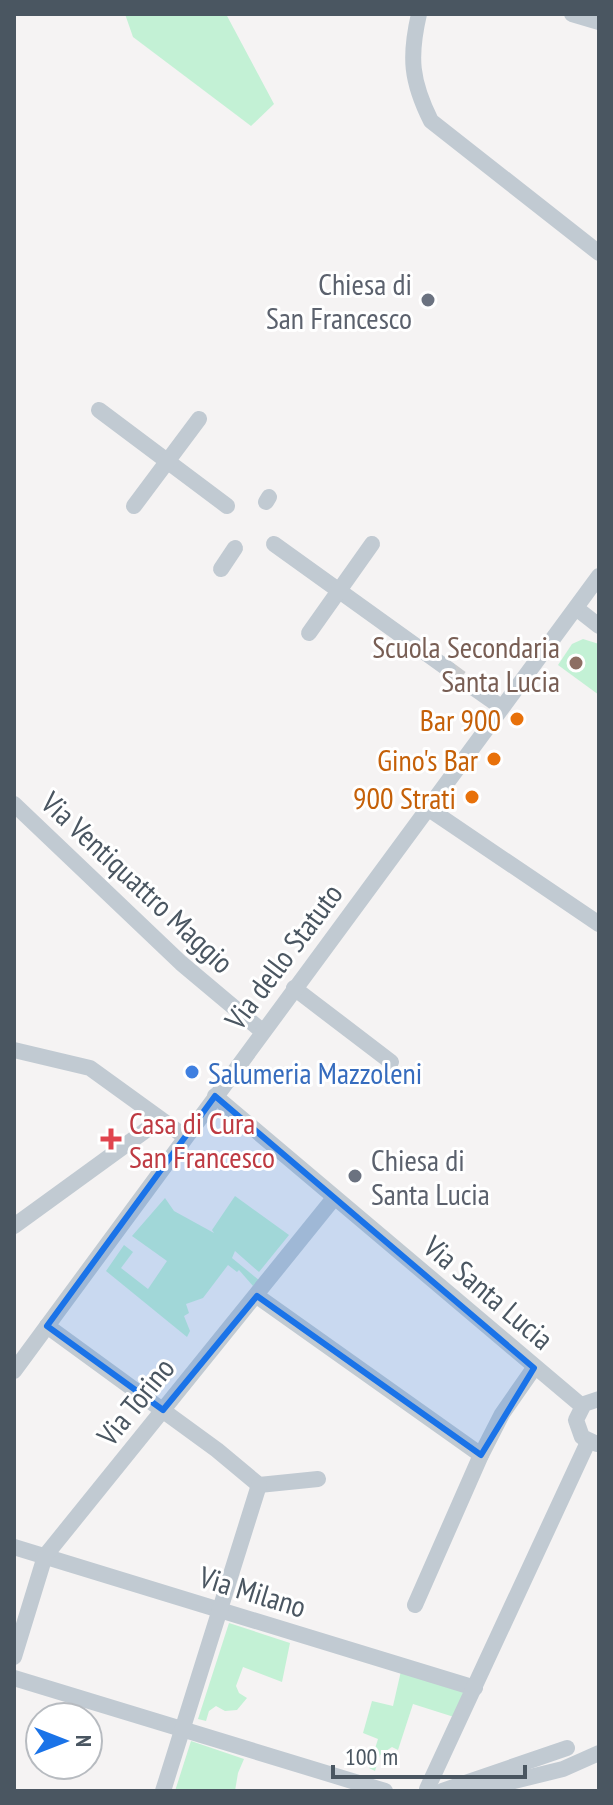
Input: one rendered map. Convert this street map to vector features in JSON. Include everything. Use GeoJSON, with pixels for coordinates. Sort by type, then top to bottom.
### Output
{"type":"FeatureCollection","features":[{"type":"Feature","properties":{"kind":"street"},"geometry":{"type":"LineString","coordinates":[[419,14],[413,39],[412,67],[418,95],[431,121],[599,253]]}},
{"type":"Feature","properties":{"kind":"street"},"geometry":{"type":"LineString","coordinates":[[572,14],[599,22]]}},
{"type":"Feature","properties":{"kind":"street"},"geometry":{"type":"LineString","coordinates":[[99,410],[227,506]]}},
{"type":"Feature","properties":{"kind":"street"},"geometry":{"type":"LineString","coordinates":[[134,506],[199,419]]}},
{"type":"Feature","properties":{"kind":"street"},"geometry":{"type":"LineString","coordinates":[[274,544],[448,669]]}},
{"type":"Feature","properties":{"kind":"street"},"geometry":{"type":"LineString","coordinates":[[309,633],[372,544]]}},
{"type":"Feature","properties":{"kind":"street"},"geometry":{"type":"LineString","coordinates":[[221,569],[235,548]]}},
{"type":"Feature","properties":{"kind":"street","name":"Via dello Statuto"},"geometry":{"type":"LineString","coordinates":[[14,1371],[184,1136],[429,809],[546,638],[576,608],[599,576]]}},
{"type":"Feature","properties":{"kind":"street"},"geometry":{"type":"LineString","coordinates":[[576,608],[599,626]]}},
{"type":"Feature","properties":{"kind":"street"},"geometry":{"type":"LineString","coordinates":[[471,686],[501,707]]}},
{"type":"Feature","properties":{"kind":"street","name":"Via Ventiquattro Maggio"},"geometry":{"type":"LineString","coordinates":[[14,804],[181,963],[262,1031]]}},
{"type":"Feature","properties":{"kind":"street"},"geometry":{"type":"LineString","coordinates":[[429,809],[599,924]]}},
{"type":"Feature","properties":{"kind":"street"},"geometry":{"type":"LineString","coordinates":[[294,988],[391,1062]]}},
{"type":"Feature","properties":{"kind":"street"},"geometry":{"type":"LineString","coordinates":[[14,1050],[90,1068],[184,1136]]}},
{"type":"Feature","properties":{"kind":"street","name":"Via Santa Lucia"},"geometry":{"type":"LineString","coordinates":[[215,1096],[582,1406]]}},
{"type":"Feature","properties":{"kind":"street"},"geometry":{"type":"LineString","coordinates":[[14,1226],[160,1120]]}},
{"type":"Feature","properties":{"kind":"street","name":"Via Torino"},"geometry":{"type":"LineString","coordinates":[[14,1657],[45,1556],[334,1198]]}},
{"type":"Feature","properties":{"kind":"street"},"geometry":{"type":"LineString","coordinates":[[257,1296],[481,1455]]}},
{"type":"Feature","properties":{"kind":"street"},"geometry":{"type":"LineString","coordinates":[[47,1326],[229,1459],[259,1485],[318,1479]]}},
{"type":"Feature","properties":{"kind":"street"},"geometry":{"type":"LineString","coordinates":[[415,1605],[481,1455],[502,1414],[534,1368]]}},
{"type":"Feature","properties":{"kind":"street"},"geometry":{"type":"LineString","coordinates":[[430,1791],[475,1688],[594,1443],[582,1437],[576,1426],[576,1416],[582,1406],[599,1399]]}},
{"type":"Feature","properties":{"kind":"street"},"geometry":{"type":"LineString","coordinates":[[163,1791],[259,1485]]}},
{"type":"Feature","properties":{"kind":"street","name":"Via Milano"},"geometry":{"type":"LineString","coordinates":[[14,1547],[475,1688]]}},
{"type":"Feature","properties":{"kind":"street"},"geometry":{"type":"LineString","coordinates":[[14,1678],[385,1791]]}},
{"type":"Feature","properties":{"kind":"street"},"geometry":{"type":"LineString","coordinates":[[430,1791],[567,1748]]}},
{"type":"Feature","properties":{"kind":"street"},"geometry":{"type":"LineString","coordinates":[[473,1791],[563,1769],[599,1753]]}},
{"type":"Feature","properties":{"kind":"highlighted area"},"geometry":{"type":"Polygon","coordinates":[[[215,1096],[534,1368],[481,1455],[257,1296],[163,1410],[47,1326],[215,1096]]]}},
{"type":"Feature","properties":{"kind":"green space"},"geometry":{"type":"Polygon","coordinates":[[[125,14],[226,14],[274,104],[251,126],[133,37],[125,14]]]}},
{"type":"Feature","properties":{"kind":"green space","name":"Scuola Secondaria Santa Lucia"},"geometry":{"type":"Polygon","coordinates":[[[583,639],[599,644],[599,695],[558,665],[572,644],[583,639]]]}},
{"type":"Feature","properties":{"kind":"green space"},"geometry":{"type":"Polygon","coordinates":[[[235,1196],[289,1235],[259,1272],[235,1251],[232,1258],[260,1281],[253,1286],[239,1270],[237,1272],[228,1265],[203,1298],[186,1304],[189,1313],[184,1316],[190,1331],[187,1337],[106,1271],[124,1245],[133,1252],[121,1268],[148,1289],[167,1261],[132,1236],[165,1198],[174,1211],[214,1233],[212,1230],[235,1196]]]}},
{"type":"Feature","properties":{"kind":"green space"},"geometry":{"type":"Polygon","coordinates":[[[229,1623],[290,1643],[282,1682],[243,1667],[236,1686],[239,1693],[247,1698],[237,1710],[225,1711],[216,1706],[209,1711],[206,1721],[198,1719],[229,1623]]]}},
{"type":"Feature","properties":{"kind":"green space"},"geometry":{"type":"Polygon","coordinates":[[[401,1671],[469,1691],[454,1717],[413,1704],[398,1750],[392,1747],[380,1755],[375,1771],[369,1768],[378,1739],[363,1733],[372,1701],[393,1706],[401,1671]]]}},
{"type":"Feature","properties":{"kind":"green space"},"geometry":{"type":"Polygon","coordinates":[[[191,1741],[244,1759],[235,1791],[175,1791],[191,1741]]]}},
{"type":"Feature","properties":{"kind":"tunnel"},"geometry":{"type":"LineString","coordinates":[[448,669],[471,686]]}},
{"type":"Feature","properties":{"kind":"place","name":"Chiesa di San Francesco"},"geometry":{"type":"Point","coordinates":[428,300]}},
{"type":"Feature","properties":{"kind":"place","name":"Scuola Secondaria Santa Lucia"},"geometry":{"type":"Point","coordinates":[576,663]}},
{"type":"Feature","properties":{"kind":"place","name":"Bar 900"},"geometry":{"type":"Point","coordinates":[517,719]}},
{"type":"Feature","properties":{"kind":"place","name":"Gino's Bar"},"geometry":{"type":"Point","coordinates":[494,759]}},
{"type":"Feature","properties":{"kind":"place","name":"900 Strati"},"geometry":{"type":"Point","coordinates":[472,797]}},
{"type":"Feature","properties":{"kind":"place","name":"Salumeria Mazzoleni"},"geometry":{"type":"Point","coordinates":[192,1072]}},
{"type":"Feature","properties":{"kind":"place","name":"Casa di Cura San Francesco"},"geometry":{"type":"Point","coordinates":[111,1139]}},
{"type":"Feature","properties":{"kind":"place","name":"Chiesa di Santa Lucia"},"geometry":{"type":"Point","coordinates":[355,1176]}}]}
